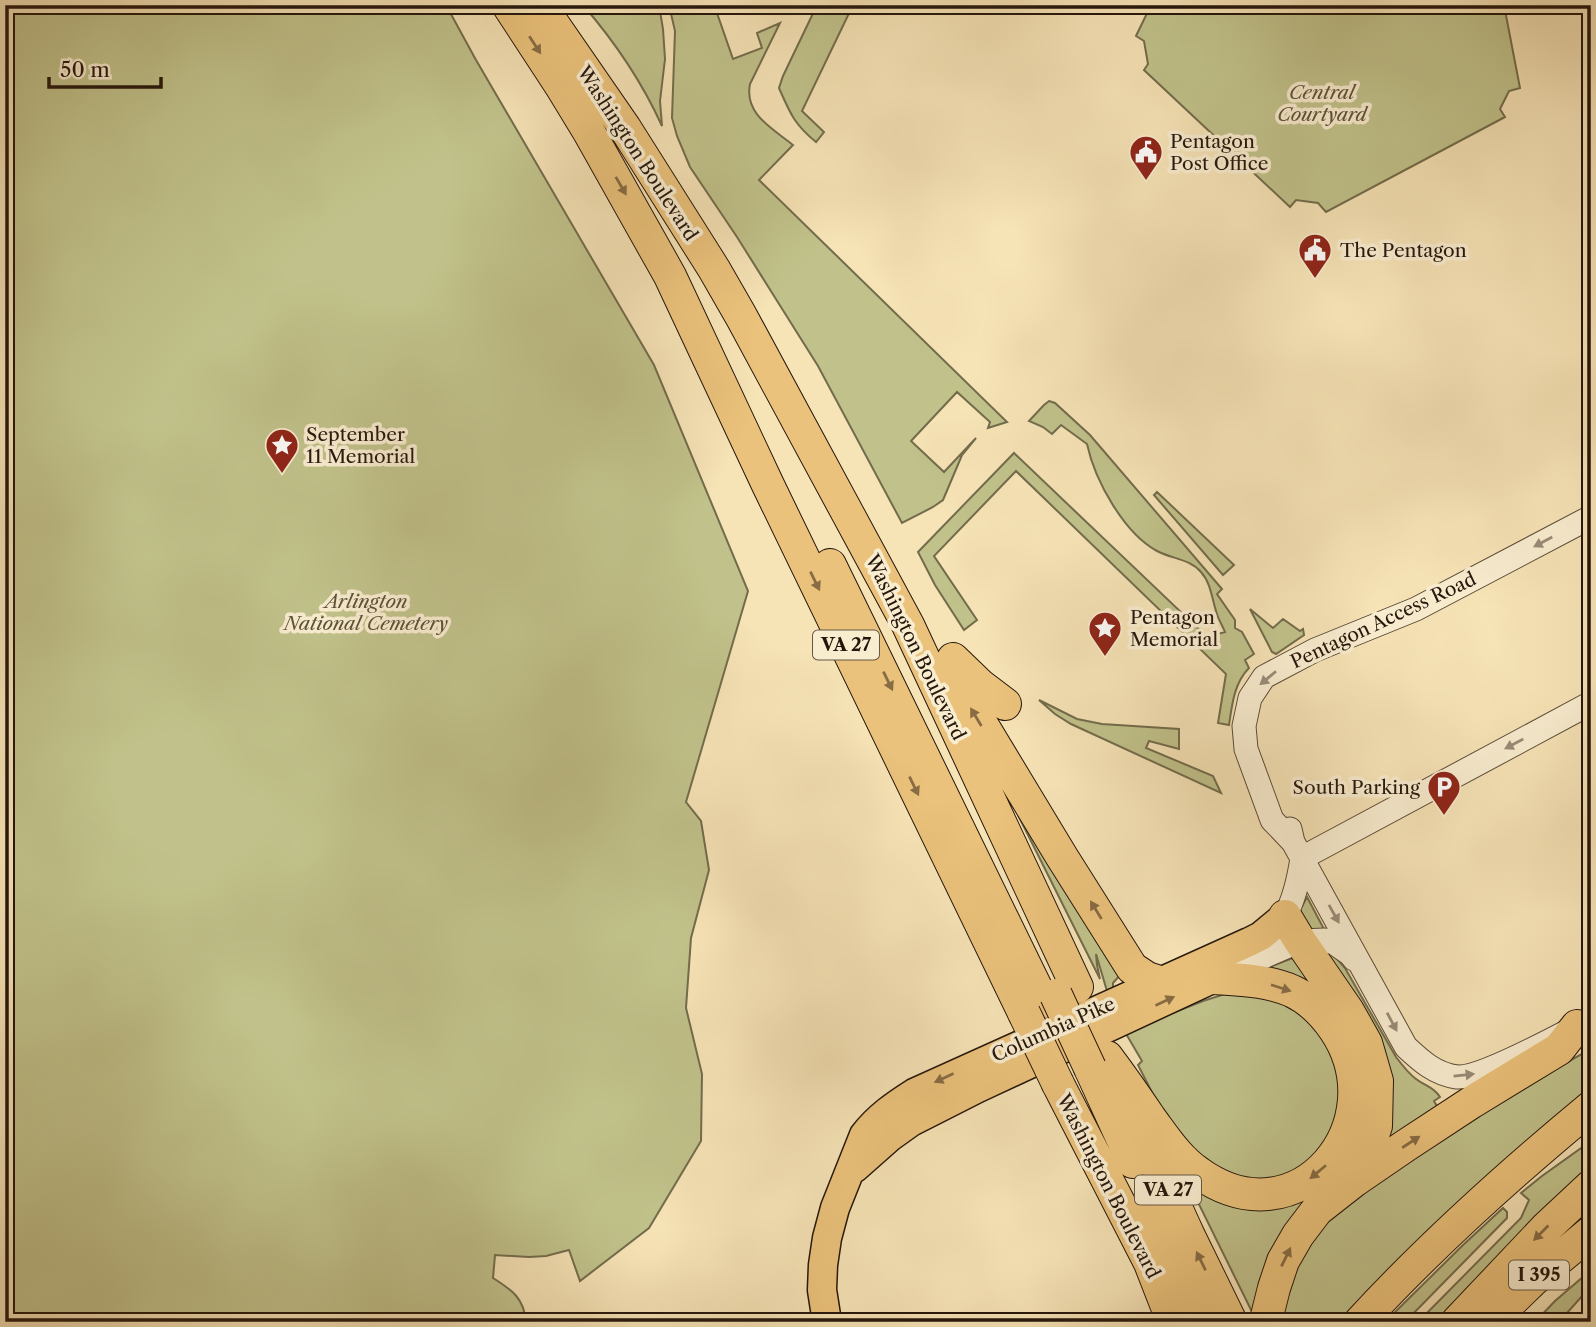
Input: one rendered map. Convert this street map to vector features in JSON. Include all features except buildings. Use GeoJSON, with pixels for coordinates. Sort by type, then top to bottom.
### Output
{"type":"FeatureCollection","features":[{"type":"Feature","properties":{"kind":"highway","name":"Washington Boulevard"},"geometry":{"type":"LineString","coordinates":[[508,5],[561,86],[637,215],[670,276],[768,485],[1050,999],[1083,1071],[1188,1234],[1231,1322]]}},
{"type":"Feature","properties":{"kind":"highway","name":"Washington Boulevard"},"geometry":{"type":"LineString","coordinates":[[540,5],[625,128],[714,269],[908,625],[1050,999],[1083,1071],[1173,1322]]}},
{"type":"Feature","properties":{"kind":"highway"},"geometry":{"type":"LineString","coordinates":[[577,60],[616,136],[722,321],[868,593],[946,751],[1050,999]]}},
{"type":"Feature","properties":{"kind":"highway"},"geometry":{"type":"LineString","coordinates":[[846,510],[893,573],[1048,835],[1132,968],[1159,982]]}},
{"type":"Feature","properties":{"kind":"highway"},"geometry":{"type":"LineString","coordinates":[[923,627],[980,685],[1005,704]]}},
{"type":"Feature","properties":{"kind":"highway"},"geometry":{"type":"LineString","coordinates":[[1293,928],[1366,1042],[1377,1081],[1376,1126],[1354,1181]]}},
{"type":"Feature","properties":{"kind":"highway"},"geometry":{"type":"LineString","coordinates":[[1083,1071],[1171,1146],[1191,1167],[1224,1187],[1261,1195],[1283,1192],[1309,1180],[1333,1157],[1349,1129],[1354,1104],[1353,1077],[1345,1047],[1327,1019],[1301,996],[1278,985],[1253,980],[1214,978]]}},
{"type":"Feature","properties":{"kind":"highway"},"geometry":{"type":"LineString","coordinates":[[1267,1322],[1273,1288],[1283,1261],[1297,1235],[1317,1210],[1354,1181],[1472,1102],[1559,1049],[1584,1023]]}},
{"type":"Feature","properties":{"kind":"highway"},"geometry":{"type":"LineString","coordinates":[[1083,1071],[1149,1217],[1202,1322]]}},
{"type":"Feature","properties":{"kind":"highway"},"geometry":{"type":"LineString","coordinates":[[1360,1322],[1430,1250],[1510,1176],[1591,1107]]}},
{"type":"Feature","properties":{"kind":"highway"},"geometry":{"type":"LineString","coordinates":[[1430,1250],[1496,1206],[1591,1130]]}},
{"type":"Feature","properties":{"kind":"highway"},"geometry":{"type":"LineString","coordinates":[[1457,1322],[1591,1186]]}},
{"type":"Feature","properties":{"kind":"highway","name":"I 395"},"geometry":{"type":"LineString","coordinates":[[1490,1322],[1532,1281],[1591,1232]]}},
{"type":"Feature","properties":{"kind":"main road","name":"Columbia Pike"},"geometry":{"type":"LineString","coordinates":[[827,1322],[822,1290],[825,1251],[835,1208],[864,1135],[887,1111],[914,1093],[1261,936],[1293,928]]}},
{"type":"Feature","properties":{"kind":"main road","name":"Columbia Pike"},"geometry":{"type":"LineString","coordinates":[[850,1173],[911,1122],[1214,978]]}},
{"type":"Feature","properties":{"kind":"street","name":"Pentagon Access Road"},"geometry":{"type":"LineString","coordinates":[[1584,1023],[1481,1072],[1460,1077],[1427,1067],[1406,1048],[1298,850],[1285,813],[1254,771],[1246,749],[1244,726],[1250,698],[1264,677],[1315,650],[1416,609],[1591,517]]}},
{"type":"Feature","properties":{"kind":"street"},"geometry":{"type":"LineString","coordinates":[[1293,928],[1298,850],[1329,844],[1591,703]]}},
{"type":"Feature","properties":{"kind":"street"},"geometry":{"type":"LineString","coordinates":[[1316,883],[1320,863],[1329,844]]}},
{"type":"Feature","properties":{"kind":"street","name":"Pentagon Access Road"},"geometry":{"type":"LineString","coordinates":[[1293,928],[1334,943],[1350,954],[1364,971]]}},
{"type":"Feature","properties":{"kind":"street","name":"Columbia Pike"},"geometry":{"type":"LineString","coordinates":[[1214,978],[1293,928]]}},
{"type":"Feature","properties":{"kind":"green space","name":"Arlington National Cemetery"},"geometry":{"type":"Polygon","coordinates":[[[5,5],[446,5],[654,365],[748,591],[686,802],[701,821],[709,870],[691,938],[686,1008],[702,1074],[701,1141],[649,1228],[580,1281],[569,1250],[546,1256],[495,1255],[493,1278],[520,1301],[526,1322],[5,1322],[5,5]]]}},
{"type":"Feature","properties":{"kind":"green space"},"geometry":{"type":"Polygon","coordinates":[[[583,5],[659,5],[665,59],[660,101],[662,126],[627,63],[583,5]]]}},
{"type":"Feature","properties":{"kind":"green space"},"geometry":{"type":"Polygon","coordinates":[[[669,5],[739,5],[717,13],[733,59],[762,48],[757,33],[780,23],[750,84],[749,95],[755,112],[761,119],[793,145],[759,180],[1007,422],[988,428],[990,422],[957,392],[911,441],[944,472],[976,438],[962,455],[943,500],[902,523],[818,366],[690,167],[672,118],[675,31],[669,5]]]}},
{"type":"Feature","properties":{"kind":"green space"},"geometry":{"type":"Polygon","coordinates":[[[739,5],[761,5],[742,12],[739,5]]]}},
{"type":"Feature","properties":{"kind":"green space"},"geometry":{"type":"Polygon","coordinates":[[[817,5],[853,5],[802,111],[824,132],[816,142],[793,118],[779,88],[817,5]]]}},
{"type":"Feature","properties":{"kind":"green space","name":"Central Courtyard"},"geometry":{"type":"Polygon","coordinates":[[[1151,5],[1504,5],[1520,88],[1509,91],[1500,109],[1505,117],[1326,212],[1318,203],[1296,200],[1290,207],[1144,70],[1148,64],[1144,41],[1136,36],[1151,5]]]}},
{"type":"Feature","properties":{"kind":"green space"},"geometry":{"type":"Polygon","coordinates":[[[1049,401],[1055,403],[1090,435],[1222,589],[1217,594],[1235,620],[1235,628],[1242,632],[1254,654],[1245,660],[1249,668],[1237,687],[1229,725],[1218,723],[1226,674],[1016,471],[934,556],[977,620],[964,630],[935,585],[918,552],[1014,453],[1207,637],[1225,632],[1205,577],[1192,564],[1157,551],[1133,532],[1104,489],[1087,444],[1061,425],[1052,434],[1029,421],[1049,401]]]}},
{"type":"Feature","properties":{"kind":"green space"},"geometry":{"type":"Polygon","coordinates":[[[1157,492],[1234,565],[1223,575],[1154,495],[1157,492]]]}},
{"type":"Feature","properties":{"kind":"green space"},"geometry":{"type":"Polygon","coordinates":[[[1250,609],[1273,628],[1283,619],[1300,631],[1303,629],[1304,635],[1276,654],[1272,652],[1250,609]]]}},
{"type":"Feature","properties":{"kind":"green space"},"geometry":{"type":"Polygon","coordinates":[[[1039,700],[1077,719],[1102,724],[1179,729],[1179,749],[1149,741],[1146,748],[1213,776],[1221,793],[1071,724],[1039,700]]]}},
{"type":"Feature","properties":{"kind":"green space"},"geometry":{"type":"Polygon","coordinates":[[[1018,815],[1122,973],[1113,983],[1113,988],[1107,991],[1096,954],[1100,979],[1018,815]]]}},
{"type":"Feature","properties":{"kind":"green space"},"geometry":{"type":"Polygon","coordinates":[[[1307,897],[1325,931],[1311,930],[1299,912],[1307,897]]]}},
{"type":"Feature","properties":{"kind":"green space"},"geometry":{"type":"Polygon","coordinates":[[[1322,950],[1331,952],[1345,968],[1403,1066],[1440,1097],[1434,1101],[1438,1108],[1390,1142],[1322,950]]]}},
{"type":"Feature","properties":{"kind":"green space"},"geometry":{"type":"Polygon","coordinates":[[[1298,956],[1318,985],[1261,970],[1298,956]]]}},
{"type":"Feature","properties":{"kind":"green space"},"geometry":{"type":"Polygon","coordinates":[[[1256,991],[1304,1010],[1338,1053],[1345,1111],[1316,1162],[1265,1185],[1212,1171],[1160,1108],[1138,1065],[1142,1061],[1125,1032],[1228,993],[1256,991]]]}},
{"type":"Feature","properties":{"kind":"green space"},"geometry":{"type":"Polygon","coordinates":[[[1591,1049],[1591,1087],[1451,1209],[1339,1322],[1284,1322],[1283,1311],[1303,1248],[1348,1199],[1536,1079],[1591,1049]]]}},
{"type":"Feature","properties":{"kind":"green space"},"geometry":{"type":"Polygon","coordinates":[[[1591,1141],[1591,1166],[1513,1242],[1439,1322],[1418,1322],[1521,1218],[1529,1200],[1521,1193],[1591,1141]]]}},
{"type":"Feature","properties":{"kind":"green space"},"geometry":{"type":"Polygon","coordinates":[[[1188,1182],[1309,1194],[1257,1322],[1188,1182]]]}},
{"type":"Feature","properties":{"kind":"green space"},"geometry":{"type":"Polygon","coordinates":[[[1503,1208],[1507,1212],[1507,1218],[1405,1322],[1385,1322],[1462,1246],[1503,1208]]]}},
{"type":"Feature","properties":{"kind":"green space"},"geometry":{"type":"Polygon","coordinates":[[[1591,1270],[1591,1286],[1559,1322],[1535,1322],[1555,1301],[1591,1270]]]}},
{"type":"Feature","properties":{"kind":"place","name":"Pentagon Post Office"},"geometry":{"type":"Point","coordinates":[1146,182]}},
{"type":"Feature","properties":{"kind":"place","name":"The Pentagon"},"geometry":{"type":"Point","coordinates":[1315,280]}},
{"type":"Feature","properties":{"kind":"place","name":"September 11 Memorial"},"geometry":{"type":"Point","coordinates":[282,475]}},
{"type":"Feature","properties":{"kind":"place","name":"Pentagon Memorial"},"geometry":{"type":"Point","coordinates":[1105,658]}},
{"type":"Feature","properties":{"kind":"place","name":"South Parking"},"geometry":{"type":"Point","coordinates":[1444,817]}}]}
